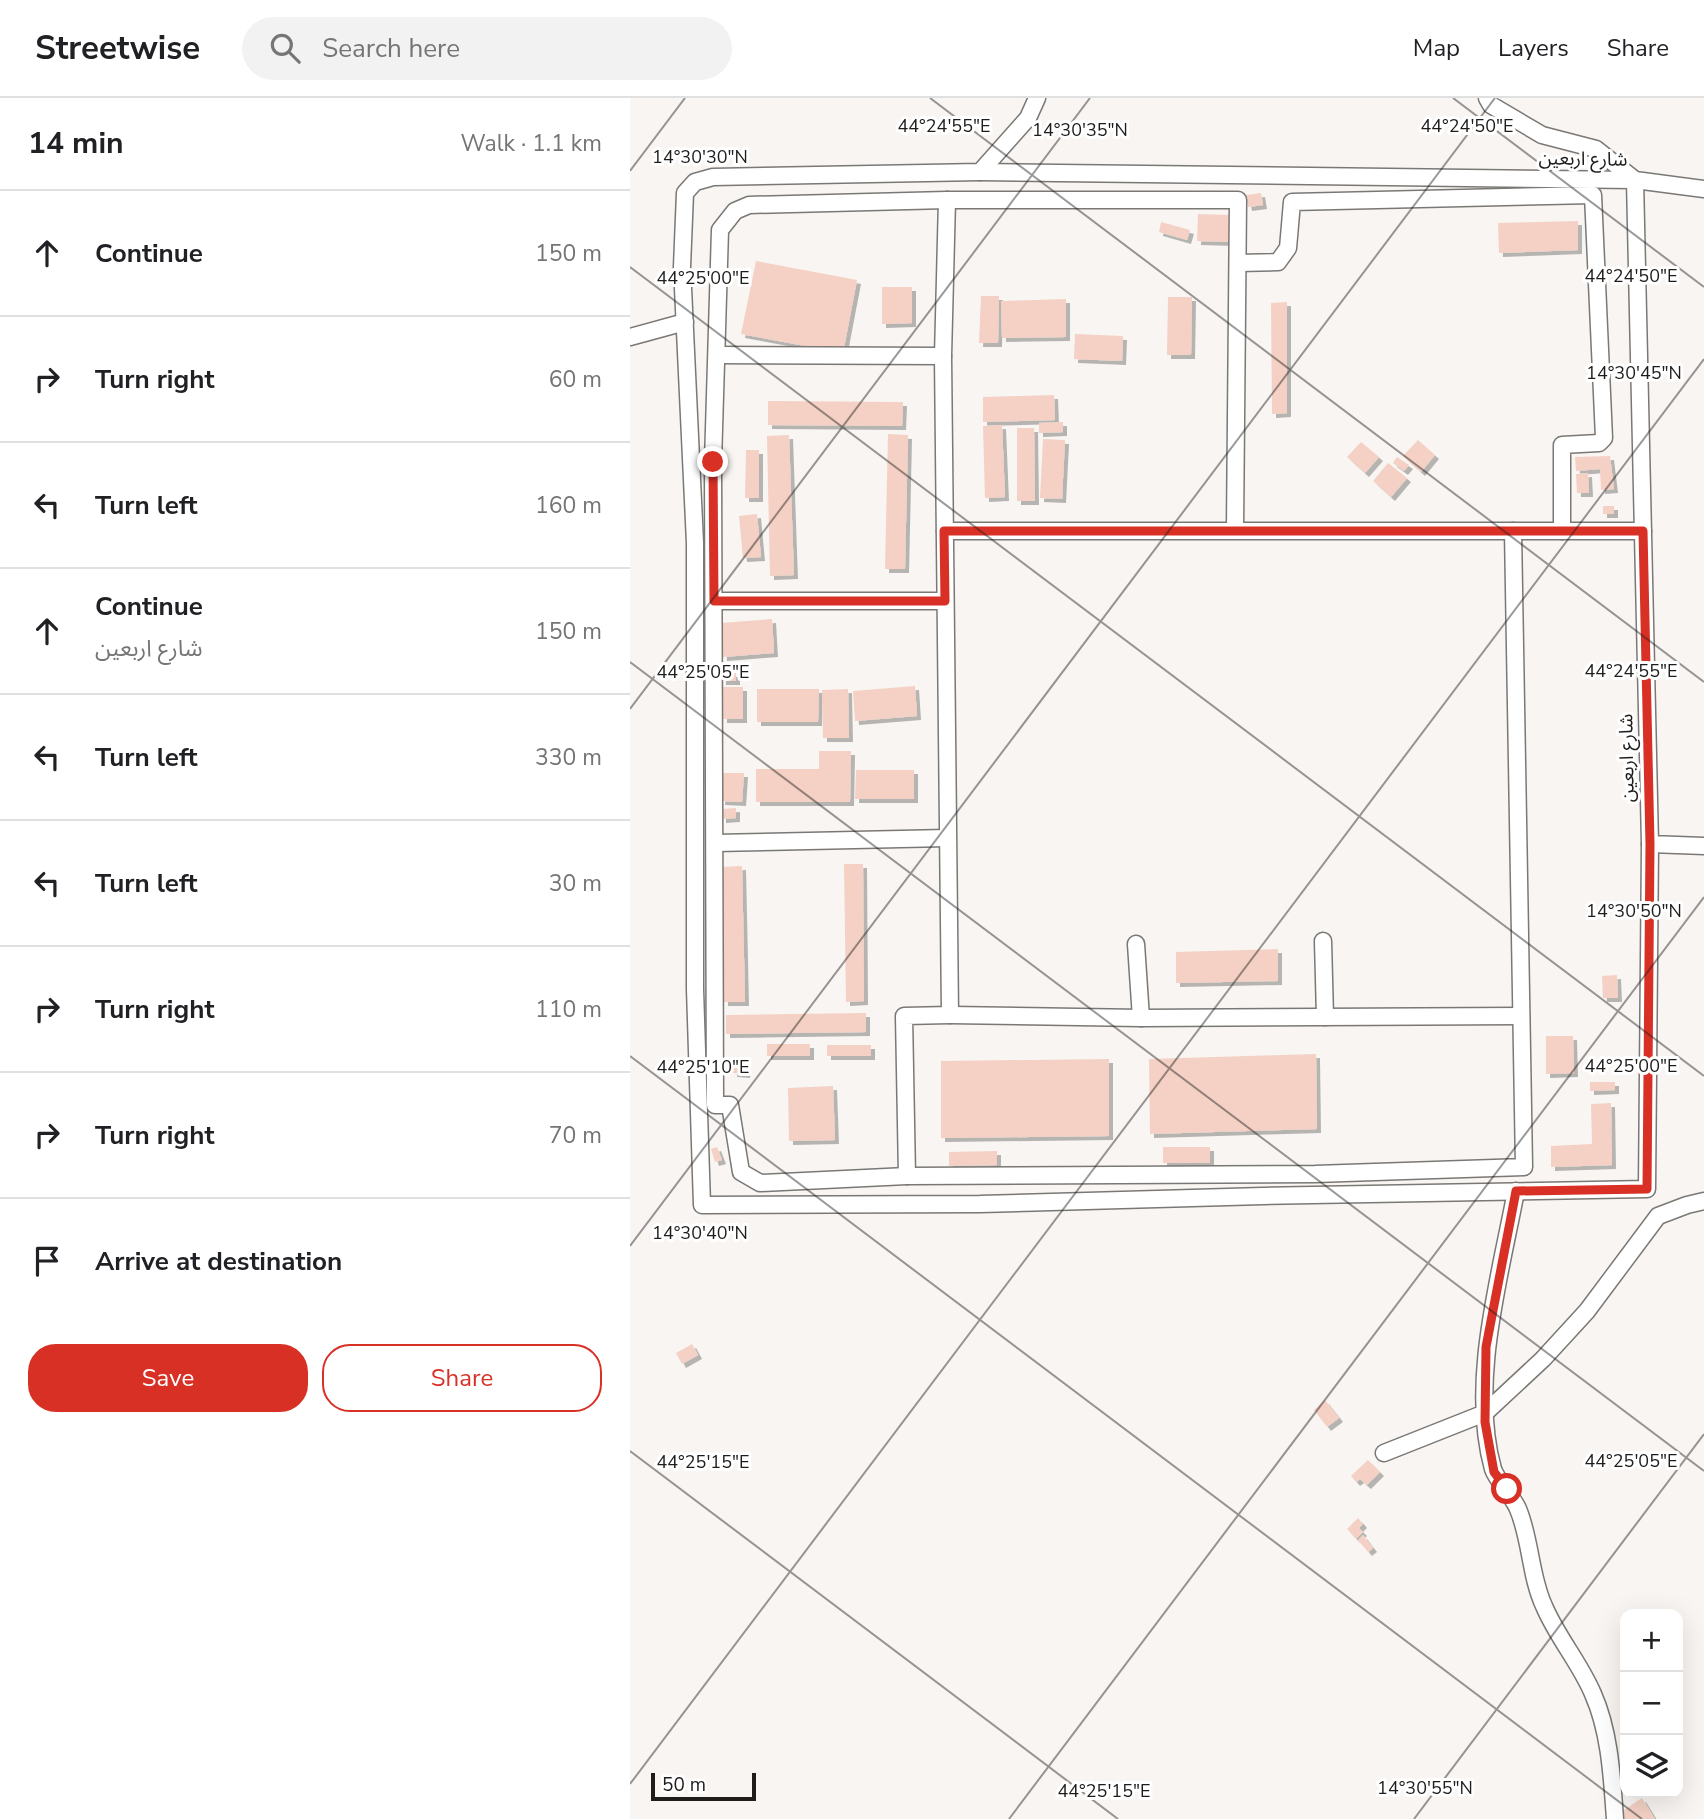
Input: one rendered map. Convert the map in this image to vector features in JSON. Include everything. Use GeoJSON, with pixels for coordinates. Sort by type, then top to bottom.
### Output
{"type":"FeatureCollection","features":[{"type":"Feature","properties":{"kind":"street"},"geometry":{"type":"LineString","coordinates":[[981,172],[1028,118],[1037,98]]}},
{"type":"Feature","properties":{"kind":"street"},"geometry":{"type":"LineString","coordinates":[[1487,98],[1491,105],[1542,135],[1596,149],[1635,180],[1704,189]]}},
{"type":"Feature","properties":{"kind":"street","name":"شارع اربعين"},"geometry":{"type":"LineString","coordinates":[[981,172],[1635,180],[1650,844],[1647,1189],[980,1204],[702,1205],[695,989],[695,543],[682,267],[685,193],[695,182],[713,177],[981,172]]}},
{"type":"Feature","properties":{"kind":"street"},"geometry":{"type":"LineString","coordinates":[[1238,263],[1278,262],[1288,248],[1292,202],[1593,195],[1604,439],[1599,443],[1562,445],[1562,531]]}},
{"type":"Feature","properties":{"kind":"street"},"geometry":{"type":"LineString","coordinates":[[947,200],[943,356],[950,1015]]}},
{"type":"Feature","properties":{"kind":"street"},"geometry":{"type":"LineString","coordinates":[[1235,530],[1238,200],[947,200],[749,205],[735,211],[720,230],[713,462],[715,1105],[730,1105],[741,1172],[760,1183],[906,1176],[1315,1174],[1524,1167],[1513,531]]}},
{"type":"Feature","properties":{"kind":"street"},"geometry":{"type":"LineString","coordinates":[[630,337],[685,322]]}},
{"type":"Feature","properties":{"kind":"street"},"geometry":{"type":"LineString","coordinates":[[718,355],[943,356]]}},
{"type":"Feature","properties":{"kind":"street"},"geometry":{"type":"LineString","coordinates":[[944,531],[1643,531]]}},
{"type":"Feature","properties":{"kind":"street"},"geometry":{"type":"LineString","coordinates":[[714,601],[945,601]]}},
{"type":"Feature","properties":{"kind":"street"},"geometry":{"type":"LineString","coordinates":[[715,843],[947,838]]}},
{"type":"Feature","properties":{"kind":"street"},"geometry":{"type":"LineString","coordinates":[[1650,844],[1704,846]]}},
{"type":"Feature","properties":{"kind":"street"},"geometry":{"type":"LineString","coordinates":[[1323,942],[1325,1017]]}},
{"type":"Feature","properties":{"kind":"street"},"geometry":{"type":"LineString","coordinates":[[1136,944],[1141,1018]]}},
{"type":"Feature","properties":{"kind":"street"},"geometry":{"type":"LineString","coordinates":[[906,1176],[904,1016],[1521,1016]]}},
{"type":"Feature","properties":{"kind":"street"},"geometry":{"type":"LineString","coordinates":[[1516,1191],[1486,1347],[1485,1413],[1494,1472],[1518,1509],[1544,1607],[1593,1695],[1606,1736],[1615,1819]]}},
{"type":"Feature","properties":{"kind":"street"},"geometry":{"type":"LineString","coordinates":[[1384,1453],[1485,1413],[1543,1359],[1587,1311],[1658,1216],[1704,1201]]}},
{"type":"Feature","properties":{"kind":"building"},"geometry":{"type":"Polygon","coordinates":[[[1261,193],[1263,205],[1248,207],[1246,195],[1261,193]]]}},
{"type":"Feature","properties":{"kind":"building"},"geometry":{"type":"Polygon","coordinates":[[[1198,214],[1230,215],[1230,242],[1197,241],[1198,214]]]}},
{"type":"Feature","properties":{"kind":"building"},"geometry":{"type":"Polygon","coordinates":[[[1578,221],[1578,250],[1499,253],[1498,223],[1578,221]]]}},
{"type":"Feature","properties":{"kind":"building"},"geometry":{"type":"Polygon","coordinates":[[[1161,222],[1190,230],[1187,240],[1159,232],[1161,222]]]}},
{"type":"Feature","properties":{"kind":"building"},"geometry":{"type":"Polygon","coordinates":[[[756,261],[857,280],[843,353],[741,334],[756,261]]]}},
{"type":"Feature","properties":{"kind":"building"},"geometry":{"type":"Polygon","coordinates":[[[882,287],[912,287],[912,323],[882,324],[882,287]]]}},
{"type":"Feature","properties":{"kind":"building"},"geometry":{"type":"Polygon","coordinates":[[[981,296],[999,296],[998,343],[979,343],[981,296]]]}},
{"type":"Feature","properties":{"kind":"building"},"geometry":{"type":"Polygon","coordinates":[[[1168,297],[1192,297],[1191,355],[1167,355],[1168,297]]]}},
{"type":"Feature","properties":{"kind":"building"},"geometry":{"type":"Polygon","coordinates":[[[1066,299],[1066,337],[1002,338],[1001,301],[1066,299]]]}},
{"type":"Feature","properties":{"kind":"building"},"geometry":{"type":"Polygon","coordinates":[[[1287,302],[1287,413],[1272,414],[1271,303],[1287,302]]]}},
{"type":"Feature","properties":{"kind":"building"},"geometry":{"type":"Polygon","coordinates":[[[1075,334],[1123,336],[1122,361],[1074,359],[1075,334]]]}},
{"type":"Feature","properties":{"kind":"building"},"geometry":{"type":"Polygon","coordinates":[[[1054,395],[1055,420],[983,422],[983,397],[1054,395]]]}},
{"type":"Feature","properties":{"kind":"building"},"geometry":{"type":"Polygon","coordinates":[[[768,401],[903,402],[902,426],[768,425],[768,401]]]}},
{"type":"Feature","properties":{"kind":"building"},"geometry":{"type":"Polygon","coordinates":[[[1063,422],[1063,432],[1039,433],[1039,423],[1063,422]]]}},
{"type":"Feature","properties":{"kind":"building"},"geometry":{"type":"Polygon","coordinates":[[[1002,425],[1005,497],[985,498],[983,426],[1002,425]]]}},
{"type":"Feature","properties":{"kind":"building"},"geometry":{"type":"Polygon","coordinates":[[[1017,428],[1034,428],[1035,501],[1017,501],[1017,428]]]}},
{"type":"Feature","properties":{"kind":"building"},"geometry":{"type":"Polygon","coordinates":[[[888,434],[908,435],[905,569],[885,569],[888,434]]]}},
{"type":"Feature","properties":{"kind":"building"},"geometry":{"type":"Polygon","coordinates":[[[789,435],[794,575],[770,576],[767,436],[789,435]]]}},
{"type":"Feature","properties":{"kind":"building"},"geometry":{"type":"Polygon","coordinates":[[[1043,439],[1065,440],[1062,499],[1040,498],[1043,439]]]}},
{"type":"Feature","properties":{"kind":"building"},"geometry":{"type":"Polygon","coordinates":[[[1418,440],[1435,455],[1421,472],[1403,456],[1418,440]]]}},
{"type":"Feature","properties":{"kind":"building"},"geometry":{"type":"Polygon","coordinates":[[[1361,442],[1379,457],[1365,473],[1347,457],[1361,442]]]}},
{"type":"Feature","properties":{"kind":"building"},"geometry":{"type":"Polygon","coordinates":[[[746,450],[759,450],[759,498],[745,498],[746,450]]]}},
{"type":"Feature","properties":{"kind":"building"},"geometry":{"type":"Polygon","coordinates":[[[1610,456],[1614,489],[1601,490],[1600,469],[1576,471],[1575,457],[1610,456]]]}},
{"type":"Feature","properties":{"kind":"building"},"geometry":{"type":"Polygon","coordinates":[[[1397,457],[1409,465],[1404,471],[1393,463],[1397,457]]]}},
{"type":"Feature","properties":{"kind":"building"},"geometry":{"type":"Polygon","coordinates":[[[1388,463],[1407,478],[1391,497],[1373,481],[1388,463]]]}},
{"type":"Feature","properties":{"kind":"building"},"geometry":{"type":"Polygon","coordinates":[[[1588,473],[1589,493],[1577,493],[1576,474],[1588,473]]]}},
{"type":"Feature","properties":{"kind":"building"},"geometry":{"type":"Polygon","coordinates":[[[1603,506],[1614,506],[1614,514],[1603,514],[1603,506]]]}},
{"type":"Feature","properties":{"kind":"building"},"geometry":{"type":"Polygon","coordinates":[[[757,514],[761,557],[743,558],[739,516],[757,514]]]}},
{"type":"Feature","properties":{"kind":"building"},"geometry":{"type":"Polygon","coordinates":[[[772,619],[774,653],[723,657],[721,623],[772,619]]]}},
{"type":"Feature","properties":{"kind":"building"},"geometry":{"type":"Polygon","coordinates":[[[722,673],[736,673],[736,681],[722,681],[722,673]]]}},
{"type":"Feature","properties":{"kind":"building"},"geometry":{"type":"Polygon","coordinates":[[[915,686],[917,716],[855,721],[853,691],[915,686]]]}},
{"type":"Feature","properties":{"kind":"building"},"geometry":{"type":"Polygon","coordinates":[[[723,687],[743,687],[743,719],[723,719],[723,687]]]}},
{"type":"Feature","properties":{"kind":"building"},"geometry":{"type":"Polygon","coordinates":[[[757,689],[819,689],[818,722],[757,722],[757,689]]]}},
{"type":"Feature","properties":{"kind":"building"},"geometry":{"type":"Polygon","coordinates":[[[848,689],[849,738],[823,738],[822,690],[848,689]]]}},
{"type":"Feature","properties":{"kind":"building"},"geometry":{"type":"Polygon","coordinates":[[[819,751],[851,751],[850,802],[756,802],[756,769],[819,769],[819,751]]]}},
{"type":"Feature","properties":{"kind":"building"},"geometry":{"type":"Polygon","coordinates":[[[856,770],[914,770],[914,799],[855,799],[856,770]]]}},
{"type":"Feature","properties":{"kind":"building"},"geometry":{"type":"Polygon","coordinates":[[[723,773],[744,773],[742,802],[721,801],[723,773]]]}},
{"type":"Feature","properties":{"kind":"building"},"geometry":{"type":"Polygon","coordinates":[[[736,808],[736,818],[722,819],[722,809],[736,808]]]}},
{"type":"Feature","properties":{"kind":"building"},"geometry":{"type":"Polygon","coordinates":[[[844,864],[863,864],[864,1001],[846,1002],[844,864]]]}},
{"type":"Feature","properties":{"kind":"building"},"geometry":{"type":"Polygon","coordinates":[[[742,866],[745,1002],[724,1002],[721,867],[742,866]]]}},
{"type":"Feature","properties":{"kind":"building"},"geometry":{"type":"Polygon","coordinates":[[[1278,949],[1278,981],[1176,983],[1176,952],[1278,949]]]}},
{"type":"Feature","properties":{"kind":"building"},"geometry":{"type":"Polygon","coordinates":[[[1617,975],[1618,998],[1603,998],[1602,976],[1617,975]]]}},
{"type":"Feature","properties":{"kind":"building"},"geometry":{"type":"Polygon","coordinates":[[[866,1013],[866,1032],[726,1034],[726,1015],[866,1013]]]}},
{"type":"Feature","properties":{"kind":"building"},"geometry":{"type":"Polygon","coordinates":[[[1546,1036],[1573,1036],[1574,1073],[1546,1074],[1546,1036]]]}},
{"type":"Feature","properties":{"kind":"building"},"geometry":{"type":"Polygon","coordinates":[[[767,1044],[810,1044],[810,1056],[767,1056],[767,1044]]]}},
{"type":"Feature","properties":{"kind":"building"},"geometry":{"type":"Polygon","coordinates":[[[827,1045],[871,1045],[871,1056],[827,1056],[827,1045]]]}},
{"type":"Feature","properties":{"kind":"building"},"geometry":{"type":"Polygon","coordinates":[[[1316,1054],[1317,1129],[1150,1134],[1149,1059],[1316,1054]]]}},
{"type":"Feature","properties":{"kind":"building"},"geometry":{"type":"Polygon","coordinates":[[[1109,1059],[1109,1136],[941,1138],[941,1061],[1109,1059]]]}},
{"type":"Feature","properties":{"kind":"building"},"geometry":{"type":"Polygon","coordinates":[[[735,1061],[747,1063],[746,1074],[733,1073],[735,1061]]]}},
{"type":"Feature","properties":{"kind":"building"},"geometry":{"type":"Polygon","coordinates":[[[1590,1082],[1615,1082],[1615,1090],[1590,1091],[1590,1082]]]}},
{"type":"Feature","properties":{"kind":"building"},"geometry":{"type":"Polygon","coordinates":[[[833,1086],[835,1140],[789,1141],[788,1088],[833,1086]]]}},
{"type":"Feature","properties":{"kind":"building"},"geometry":{"type":"Polygon","coordinates":[[[1611,1103],[1612,1165],[1551,1167],[1551,1146],[1592,1144],[1591,1104],[1611,1103]]]}},
{"type":"Feature","properties":{"kind":"building"},"geometry":{"type":"Polygon","coordinates":[[[717,1147],[722,1160],[715,1162],[711,1149],[717,1147]]]}},
{"type":"Feature","properties":{"kind":"building"},"geometry":{"type":"Polygon","coordinates":[[[1163,1147],[1210,1147],[1210,1163],[1163,1163],[1163,1147]]]}},
{"type":"Feature","properties":{"kind":"building"},"geometry":{"type":"Polygon","coordinates":[[[997,1151],[997,1165],[949,1166],[949,1152],[997,1151]]]}},
{"type":"Feature","properties":{"kind":"building"},"geometry":{"type":"Polygon","coordinates":[[[692,1344],[698,1355],[682,1364],[676,1353],[692,1344]]]}},
{"type":"Feature","properties":{"kind":"building"},"geometry":{"type":"Polygon","coordinates":[[[1325,1400],[1339,1418],[1327,1427],[1314,1410],[1325,1400]]]}},
{"type":"Feature","properties":{"kind":"building"},"geometry":{"type":"Polygon","coordinates":[[[1368,1460],[1380,1472],[1367,1485],[1360,1479],[1356,1482],[1351,1476],[1368,1460]]]}},
{"type":"Feature","properties":{"kind":"building"},"geometry":{"type":"Polygon","coordinates":[[[1358,1518],[1363,1524],[1359,1528],[1363,1532],[1356,1539],[1347,1529],[1358,1518]]]}},
{"type":"Feature","properties":{"kind":"building"},"geometry":{"type":"Polygon","coordinates":[[[1363,1535],[1373,1548],[1368,1552],[1358,1540],[1363,1535]]]}},
{"type":"Feature","properties":{"kind":"building"},"geometry":{"type":"Polygon","coordinates":[[[1642,1798],[1655,1819],[1622,1819],[1618,1814],[1642,1798]]]}},
{"type":"Feature","properties":{"kind":"route"},"geometry":{"type":"LineString","coordinates":[[713,462],[714,601],[945,601],[944,531],[1643,531],[1650,844],[1647,1189],[1516,1191],[1486,1347],[1485,1422],[1494,1472],[1507,1489]]}}]}
